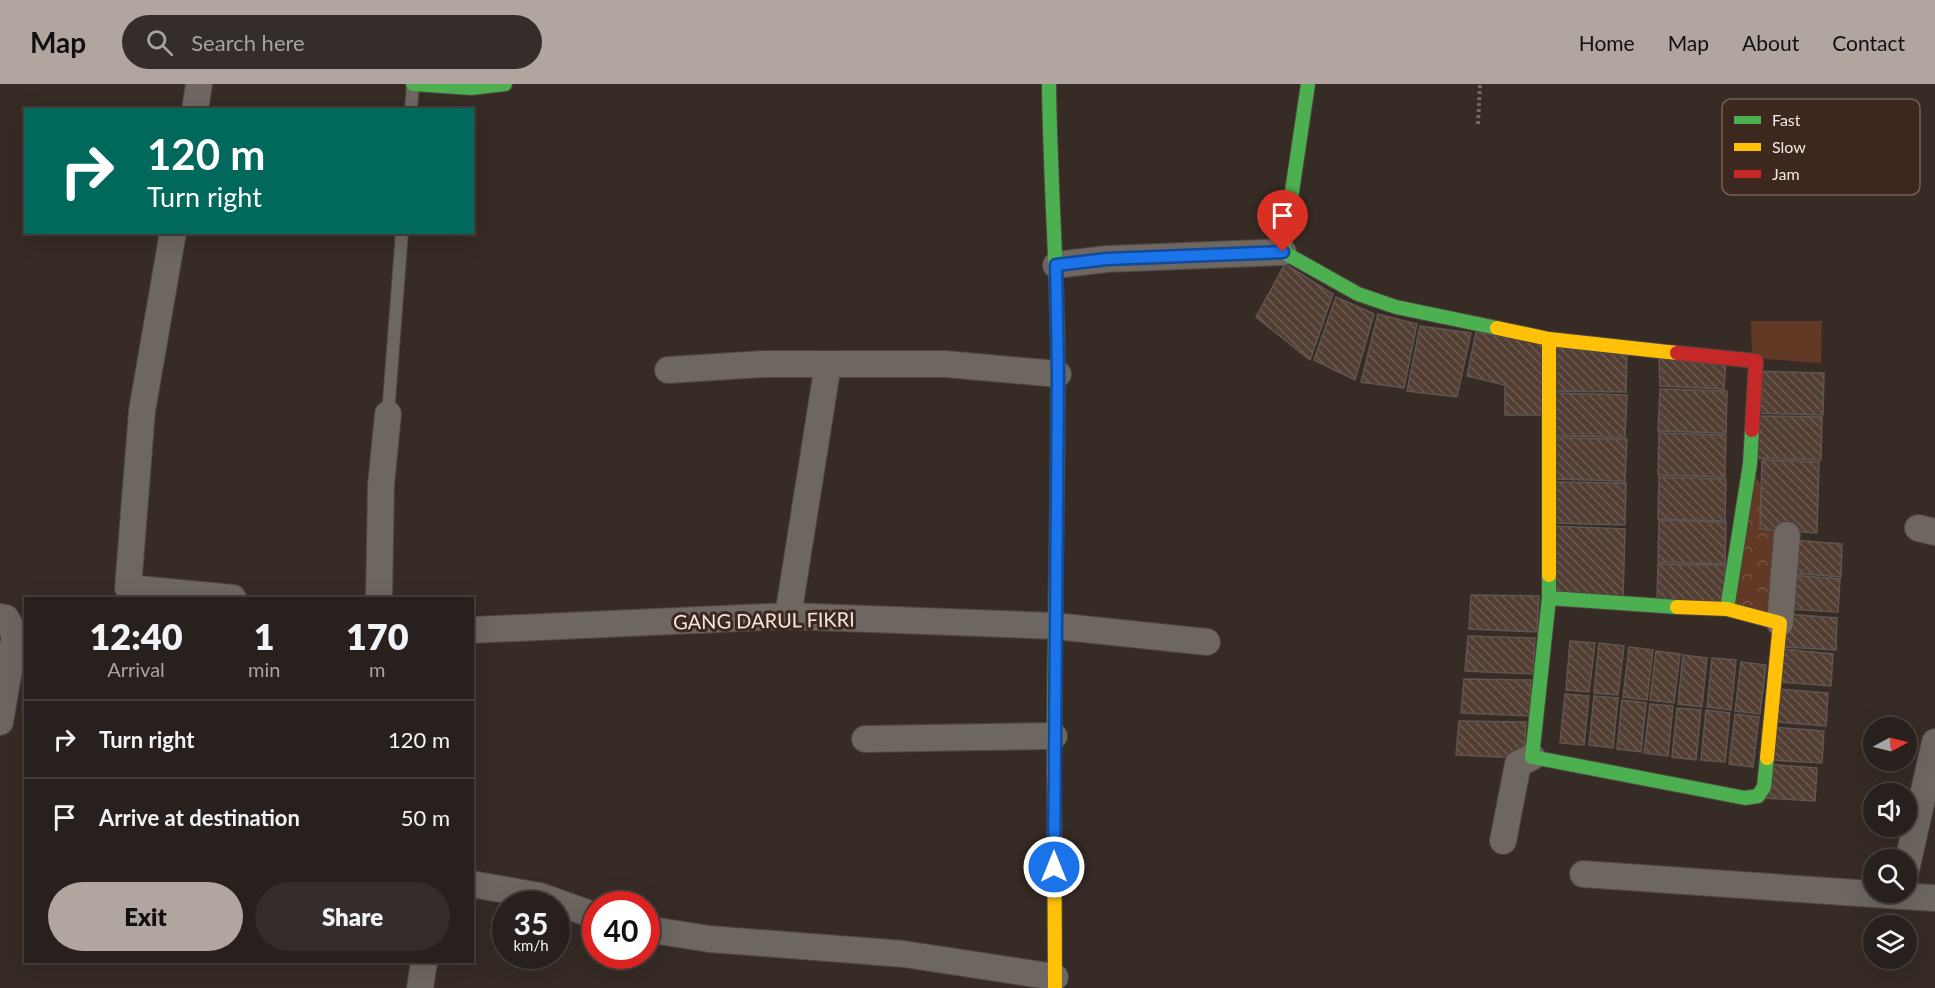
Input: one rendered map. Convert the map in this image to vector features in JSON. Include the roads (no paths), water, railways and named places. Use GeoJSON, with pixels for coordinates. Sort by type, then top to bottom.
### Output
{"type":"FeatureCollection","features":[{"type":"Feature","properties":{"kind":"street"},"geometry":{"type":"LineString","coordinates":[[195,108],[199,84]]}},
{"type":"Feature","properties":{"kind":"street"},"geometry":{"type":"LineString","coordinates":[[413,84],[471,88],[505,84]]}},
{"type":"Feature","properties":{"kind":"street"},"geometry":{"type":"LineString","coordinates":[[660,931],[709,939],[904,954],[1055,982],[1054,736],[1058,374],[1049,84]]}},
{"type":"Feature","properties":{"kind":"street"},"geometry":{"type":"LineString","coordinates":[[1283,252],[1308,84]]}},
{"type":"Feature","properties":{"kind":"street"},"geometry":{"type":"LineString","coordinates":[[172,234],[142,411],[128,588],[222,597]]}},
{"type":"Feature","properties":{"kind":"street"},"geometry":{"type":"LineString","coordinates":[[1056,265],[1107,259],[1283,252],[1358,294],[1396,307],[1548,339],[1756,361],[1750,464],[1727,609]]}},
{"type":"Feature","properties":{"kind":"street"},"geometry":{"type":"LineString","coordinates":[[1532,757],[1549,598],[1548,339]]}},
{"type":"Feature","properties":{"kind":"street"},"geometry":{"type":"LineString","coordinates":[[668,370],[763,364],[945,364],[1058,374]]}},
{"type":"Feature","properties":{"kind":"street"},"geometry":{"type":"LineString","coordinates":[[788,616],[828,364]]}},
{"type":"Feature","properties":{"kind":"street"},"geometry":{"type":"LineString","coordinates":[[379,597],[381,485],[388,414]]}},
{"type":"Feature","properties":{"kind":"street"},"geometry":{"type":"LineString","coordinates":[[1503,841],[1518,764],[1532,757],[1745,798],[1758,796],[1764,787],[1786,535]]}},
{"type":"Feature","properties":{"kind":"street"},"geometry":{"type":"LineString","coordinates":[[1549,598],[1727,609],[1780,623]]}},
{"type":"Feature","properties":{"kind":"street","name":"GANG DARUL FIKRI"},"geometry":{"type":"LineString","coordinates":[[474,630],[788,616],[1056,626],[1207,642]]}},
{"type":"Feature","properties":{"kind":"street"},"geometry":{"type":"LineString","coordinates":[[0,617],[6,618],[15,635],[0,722]]}},
{"type":"Feature","properties":{"kind":"street"},"geometry":{"type":"LineString","coordinates":[[865,739],[1054,736]]}},
{"type":"Feature","properties":{"kind":"street"},"geometry":{"type":"LineString","coordinates":[[1911,849],[1935,742]]}},
{"type":"Feature","properties":{"kind":"street"},"geometry":{"type":"LineString","coordinates":[[1583,874],[1863,892]]}},
{"type":"Feature","properties":{"kind":"street"},"geometry":{"type":"LineString","coordinates":[[474,884],[540,896],[582,911]]}},
{"type":"Feature","properties":{"kind":"street"},"geometry":{"type":"LineString","coordinates":[[1917,896],[1935,898]]}},
{"type":"Feature","properties":{"kind":"street"},"geometry":{"type":"LineString","coordinates":[[420,988],[424,963]]}},
{"type":"Feature","properties":{"kind":"lane"},"geometry":{"type":"LineString","coordinates":[[411,108],[413,84]]}},
{"type":"Feature","properties":{"kind":"lane"},"geometry":{"type":"LineString","coordinates":[[388,414],[402,234]]}}]}
